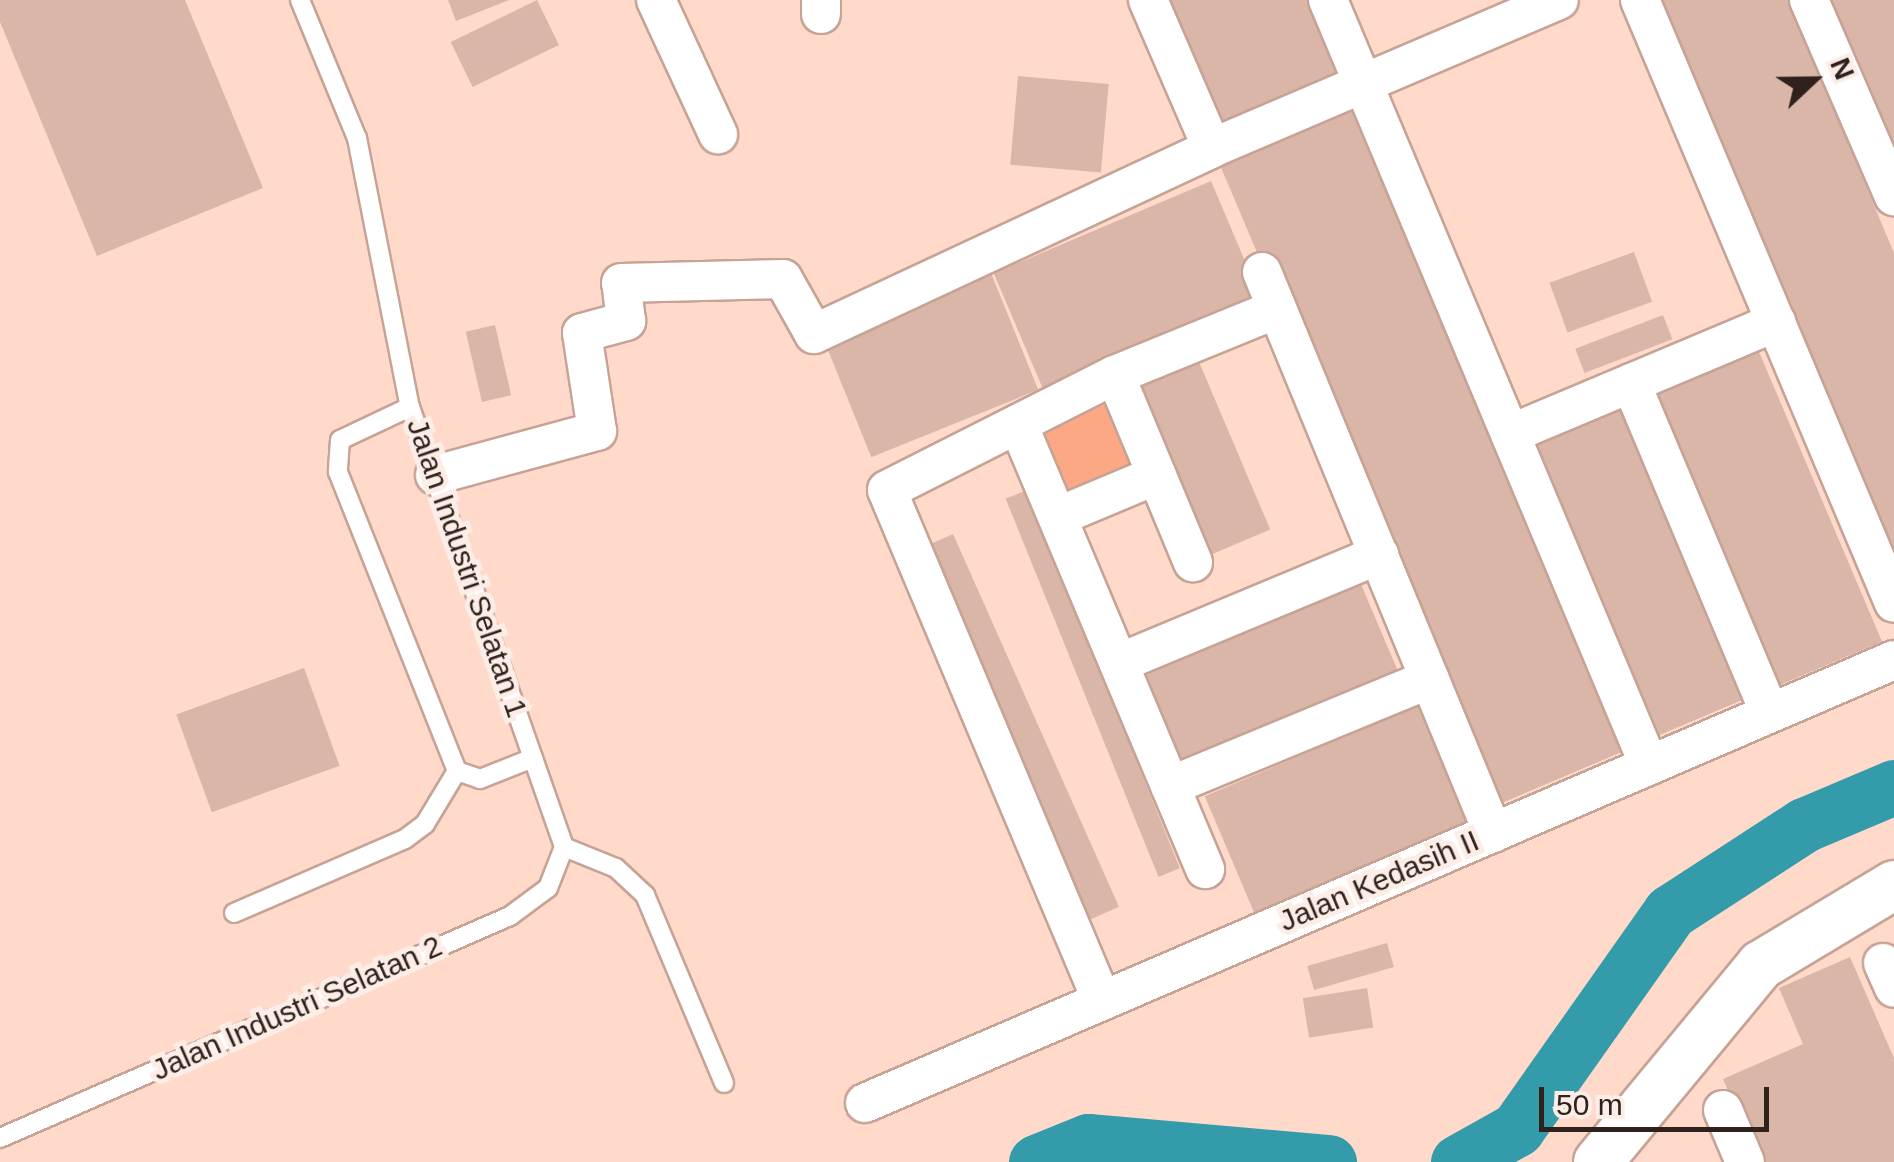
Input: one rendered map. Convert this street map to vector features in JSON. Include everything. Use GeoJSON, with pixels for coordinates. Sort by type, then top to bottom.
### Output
{"type":"FeatureCollection","features":[{"type":"Feature","properties":{"kind":"street"},"geometry":{"type":"LineString","coordinates":[[656,0],[718,134]]}},
{"type":"Feature","properties":{"kind":"street"},"geometry":{"type":"LineString","coordinates":[[1148,0],[1212,148]]}},
{"type":"Feature","properties":{"kind":"street"},"geometry":{"type":"LineString","coordinates":[[1328,0],[1649,765]]}},
{"type":"Feature","properties":{"kind":"street"},"geometry":{"type":"LineString","coordinates":[[434,475],[597,431],[582,333],[626,321],[621,283],[783,279],[814,334],[1212,148],[1559,0]]}},
{"type":"Feature","properties":{"kind":"street"},"geometry":{"type":"LineString","coordinates":[[1640,0],[1894,603]]}},
{"type":"Feature","properties":{"kind":"street"},"geometry":{"type":"LineString","coordinates":[[1809,0],[1894,196]]}},
{"type":"Feature","properties":{"kind":"street"},"geometry":{"type":"LineString","coordinates":[[1262,272],[1493,832]]}},
{"type":"Feature","properties":{"kind":"street"},"geometry":{"type":"LineString","coordinates":[[1102,1001],[887,490],[1115,376],[1277,309]]}},
{"type":"Feature","properties":{"kind":"street"},"geometry":{"type":"LineString","coordinates":[[1510,434],[1776,322]]}},
{"type":"Feature","properties":{"kind":"street"},"geometry":{"type":"LineString","coordinates":[[1115,376],[1193,562]]}},
{"type":"Feature","properties":{"kind":"street"},"geometry":{"type":"LineString","coordinates":[[1631,382],[1770,713]]}},
{"type":"Feature","properties":{"kind":"street"},"geometry":{"type":"LineString","coordinates":[[1018,424],[1205,869]]}},
{"type":"Feature","properties":{"kind":"street"},"geometry":{"type":"LineString","coordinates":[[1058,516],[1157,476]]}},
{"type":"Feature","properties":{"kind":"street"},"geometry":{"type":"LineString","coordinates":[[1119,662],[1379,555]]}},
{"type":"Feature","properties":{"kind":"street","name":"Jalan Kedasih II"},"geometry":{"type":"LineString","coordinates":[[865,1104],[1894,660]]}},
{"type":"Feature","properties":{"kind":"street"},"geometry":{"type":"LineString","coordinates":[[1170,786],[1430,679]]}},
{"type":"Feature","properties":{"kind":"street"},"geometry":{"type":"LineString","coordinates":[[1598,1162],[1761,964],[1894,886]]}},
{"type":"Feature","properties":{"kind":"street"},"geometry":{"type":"LineString","coordinates":[[1722,1110],[1745,1162]]}},
{"type":"Feature","properties":{"kind":"lane","name":"Jalan Industri Selatan 1"},"geometry":{"type":"LineString","coordinates":[[300,0],[357,138],[410,407],[564,846]]}},
{"type":"Feature","properties":{"kind":"lane"},"geometry":{"type":"LineString","coordinates":[[410,407],[340,440],[338,472],[457,771],[480,779],[533,758]]}},
{"type":"Feature","properties":{"kind":"lane"},"geometry":{"type":"LineString","coordinates":[[234,913],[405,839],[425,824],[457,771]]}},
{"type":"Feature","properties":{"kind":"lane"},"geometry":{"type":"LineString","coordinates":[[564,846],[616,868],[645,895],[724,1083]]}},
{"type":"Feature","properties":{"kind":"lane","name":"Jalan Industri Selatan 2"},"geometry":{"type":"LineString","coordinates":[[0,1138],[510,916],[548,888],[564,846]]}},
{"type":"Feature","properties":{"kind":"shaded area"},"geometry":{"type":"Polygon","coordinates":[[[1113,382],[1149,472],[1062,507],[1026,417],[1113,382]]]}},
{"type":"Feature","properties":{"kind":"building"},"geometry":{"type":"Polygon","coordinates":[[[0,0],[185,0],[263,188],[97,256],[0,22],[0,0]]]}},
{"type":"Feature","properties":{"kind":"building"},"geometry":{"type":"Polygon","coordinates":[[[448,0],[509,0],[456,21],[448,0]]]}},
{"type":"Feature","properties":{"kind":"building"},"geometry":{"type":"Polygon","coordinates":[[[537,0],[559,45],[473,87],[451,42],[537,0]]]}},
{"type":"Feature","properties":{"kind":"building"},"geometry":{"type":"Polygon","coordinates":[[[1156,0],[1311,0],[1345,82],[1213,137],[1156,0]]]}},
{"type":"Feature","properties":{"kind":"building"},"geometry":{"type":"Polygon","coordinates":[[[1659,0],[1788,0],[1894,253],[1894,563],[1659,0]]]}},
{"type":"Feature","properties":{"kind":"building"},"geometry":{"type":"Polygon","coordinates":[[[1822,0],[1894,0],[1894,172],[1822,0]]]}},
{"type":"Feature","properties":{"kind":"building"},"geometry":{"type":"Polygon","coordinates":[[[1018,76],[1109,84],[1101,173],[1010,165],[1018,76]]]}},
{"type":"Feature","properties":{"kind":"building"},"geometry":{"type":"Polygon","coordinates":[[[1350,108],[1623,751],[1492,807],[1219,163],[1350,108]]]}},
{"type":"Feature","properties":{"kind":"building"},"geometry":{"type":"Polygon","coordinates":[[[1211,181],[1260,296],[1043,388],[994,273],[1211,181]]]}},
{"type":"Feature","properties":{"kind":"building"},"geometry":{"type":"Polygon","coordinates":[[[1634,252],[1652,302],[1568,333],[1549,283],[1634,252]]]}},
{"type":"Feature","properties":{"kind":"building"},"geometry":{"type":"Polygon","coordinates":[[[991,273],[1038,390],[871,457],[824,340],[991,273]]]}},
{"type":"Feature","properties":{"kind":"building"},"geometry":{"type":"Polygon","coordinates":[[[1663,315],[1672,339],[1585,373],[1575,349],[1663,315]]]}},
{"type":"Feature","properties":{"kind":"building"},"geometry":{"type":"Polygon","coordinates":[[[495,325],[511,395],[482,402],[466,332],[495,325]]]}},
{"type":"Feature","properties":{"kind":"building"},"geometry":{"type":"Polygon","coordinates":[[[1757,347],[1882,642],[1779,685],[1654,391],[1757,347]]]}},
{"type":"Feature","properties":{"kind":"building"},"geometry":{"type":"Polygon","coordinates":[[[1194,350],[1270,529],[1200,559],[1124,380],[1194,350]]]}},
{"type":"Feature","properties":{"kind":"building"},"geometry":{"type":"Polygon","coordinates":[[[1623,403],[1748,698],[1645,741],[1520,447],[1623,403]]]}},
{"type":"Feature","properties":{"kind":"building"},"geometry":{"type":"Polygon","coordinates":[[[1027,490],[1180,868],[1159,877],[1006,499],[1027,490]]]}},
{"type":"Feature","properties":{"kind":"building"},"geometry":{"type":"Polygon","coordinates":[[[953,534],[1119,907],[1081,923],[916,551],[953,534]]]}},
{"type":"Feature","properties":{"kind":"building"},"geometry":{"type":"Polygon","coordinates":[[[1355,570],[1404,686],[1186,779],[1137,663],[1355,570]]]}},
{"type":"Feature","properties":{"kind":"building"},"geometry":{"type":"Polygon","coordinates":[[[304,668],[340,766],[212,812],[176,715],[304,668]]]}},
{"type":"Feature","properties":{"kind":"building"},"geometry":{"type":"Polygon","coordinates":[[[1422,704],[1471,820],[1254,912],[1205,796],[1422,704]]]}},
{"type":"Feature","properties":{"kind":"building"},"geometry":{"type":"Polygon","coordinates":[[[1387,943],[1394,967],[1314,990],[1307,966],[1387,943]]]}},
{"type":"Feature","properties":{"kind":"building"},"geometry":{"type":"Polygon","coordinates":[[[1850,957],[1894,1058],[1894,1162],[1759,1162],[1723,1079],[1803,1044],[1779,988],[1850,957]]]}},
{"type":"Feature","properties":{"kind":"building"},"geometry":{"type":"Polygon","coordinates":[[[1367,988],[1373,1028],[1309,1038],[1303,998],[1367,988]]]}},
{"type":"Feature","properties":{"kind":"waterway"},"geometry":{"type":"LineString","coordinates":[[1458,1162],[1517,1129],[1670,912],[1804,825],[1894,787]]}},
{"type":"Feature","properties":{"kind":"waterway"},"geometry":{"type":"LineString","coordinates":[[1036,1162],[1088,1141],[1329,1162]]}}]}
